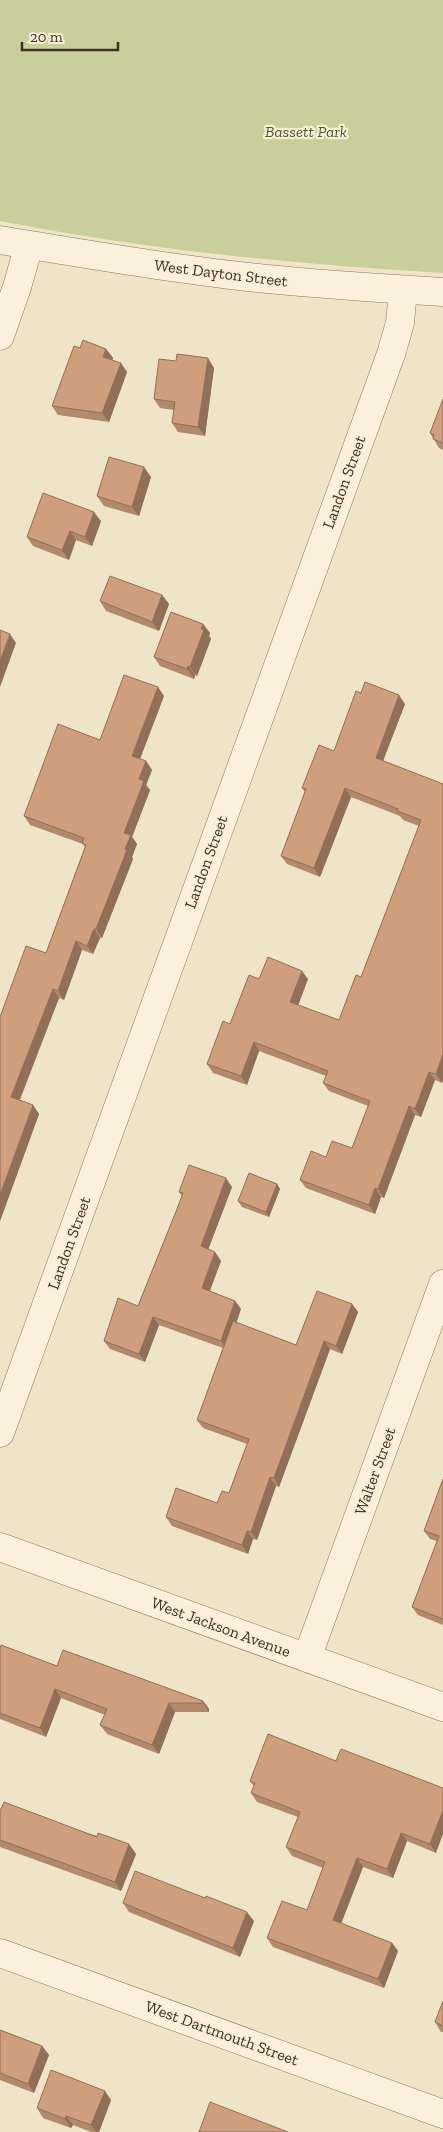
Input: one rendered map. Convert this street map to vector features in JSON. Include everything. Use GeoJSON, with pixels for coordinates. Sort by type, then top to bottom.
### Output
{"type":"FeatureCollection","features":[{"type":"Feature","properties":{"kind":"street","name":"West Dayton Street"},"geometry":{"type":"LineString","coordinates":[[0,240],[130,262],[239,276],[443,292]]}},
{"type":"Feature","properties":{"kind":"street"},"geometry":{"type":"LineString","coordinates":[[0,336],[29,245]]}},
{"type":"Feature","properties":{"kind":"street","name":"Landon Street"},"geometry":{"type":"LineString","coordinates":[[0,1433],[391,354],[400,323],[403,290]]}},
{"type":"Feature","properties":{"kind":"street","name":"Walter Street"},"geometry":{"type":"LineString","coordinates":[[307,1658],[443,1284]]}},
{"type":"Feature","properties":{"kind":"street","name":"West Jackson Avenue"},"geometry":{"type":"LineString","coordinates":[[0,1547],[443,1707]]}},
{"type":"Feature","properties":{"kind":"street","name":"West Dartmouth Street"},"geometry":{"type":"LineString","coordinates":[[0,1953],[443,2114]]}},
{"type":"Feature","properties":{"kind":"green space","name":"Bassett Park"},"geometry":{"type":"Polygon","coordinates":[[[0,0],[443,0],[443,273],[276,260],[165,248],[0,221],[0,0]]]}},
{"type":"Feature","properties":{"kind":"building"},"geometry":{"type":"Polygon","coordinates":[[[83,340],[106,349],[103,357],[121,363],[102,413],[52,406],[74,346],[80,348],[83,340]]]}},
{"type":"Feature","properties":{"kind":"building"},"geometry":{"type":"Polygon","coordinates":[[[177,354],[208,358],[198,427],[172,423],[175,402],[154,399],[159,359],[176,361],[177,354]]]}},
{"type":"Feature","properties":{"kind":"building"},"geometry":{"type":"Polygon","coordinates":[[[443,399],[443,443],[433,439],[434,435],[430,433],[443,399]]]}},
{"type":"Feature","properties":{"kind":"building"},"geometry":{"type":"Polygon","coordinates":[[[109,457],[144,467],[132,507],[97,496],[109,457]]]}},
{"type":"Feature","properties":{"kind":"building"},"geometry":{"type":"Polygon","coordinates":[[[43,493],[94,512],[85,537],[70,531],[62,550],[27,537],[43,493]]]}},
{"type":"Feature","properties":{"kind":"building"},"geometry":{"type":"Polygon","coordinates":[[[110,576],[162,595],[152,622],[100,601],[110,576]]]}},
{"type":"Feature","properties":{"kind":"building"},"geometry":{"type":"Polygon","coordinates":[[[171,612],[203,624],[201,629],[204,630],[190,667],[188,666],[187,669],[154,657],[171,612]]]}},
{"type":"Feature","properties":{"kind":"building"},"geometry":{"type":"Polygon","coordinates":[[[0,630],[10,634],[0,661],[0,630]]]}},
{"type":"Feature","properties":{"kind":"building"},"geometry":{"type":"Polygon","coordinates":[[[124,675],[158,687],[132,756],[146,761],[139,779],[144,781],[124,833],[131,835],[125,849],[127,850],[96,929],[94,929],[87,946],[76,941],[58,991],[53,989],[11,1097],[33,1105],[0,1195],[0,1017],[26,946],[46,953],[86,845],[82,843],[84,838],[24,816],[58,724],[100,740],[124,675]]]}},
{"type":"Feature","properties":{"kind":"building"},"geometry":{"type":"Polygon","coordinates":[[[365,682],[399,695],[376,758],[443,784],[443,1054],[436,1074],[429,1072],[415,1109],[409,1106],[378,1189],[375,1188],[369,1205],[300,1180],[311,1151],[326,1157],[332,1141],[352,1148],[370,1101],[323,1083],[328,1071],[254,1042],[241,1076],[207,1064],[223,1021],[230,1024],[249,975],[259,979],[268,957],[302,971],[290,1002],[339,1020],[356,975],[361,977],[421,820],[345,788],[314,868],[281,856],[306,789],[302,788],[319,745],[334,751],[356,691],[361,693],[365,682]]]}},
{"type":"Feature","properties":{"kind":"building"},"geometry":{"type":"Polygon","coordinates":[[[189,1165],[226,1178],[201,1246],[215,1252],[202,1288],[235,1301],[221,1341],[153,1317],[139,1354],[104,1341],[118,1298],[138,1306],[183,1193],[179,1192],[189,1165]]]}},
{"type":"Feature","properties":{"kind":"building"},"geometry":{"type":"Polygon","coordinates":[[[249,1173],[277,1184],[266,1212],[238,1201],[249,1173]]]}},
{"type":"Feature","properties":{"kind":"building"},"geometry":{"type":"Polygon","coordinates":[[[317,1291],[352,1304],[336,1346],[324,1341],[274,1478],[270,1477],[251,1532],[247,1531],[242,1545],[166,1517],[176,1488],[217,1503],[222,1491],[229,1493],[249,1439],[197,1420],[233,1321],[296,1345],[317,1291]]]}},
{"type":"Feature","properties":{"kind":"building"},"geometry":{"type":"Polygon","coordinates":[[[443,1479],[443,1619],[412,1607],[439,1536],[424,1531],[443,1479]]]}},
{"type":"Feature","properties":{"kind":"building"},"geometry":{"type":"Polygon","coordinates":[[[1,1645],[57,1666],[63,1650],[203,1701],[203,1703],[169,1703],[152,1745],[100,1725],[107,1709],[55,1689],[40,1728],[0,1713],[1,1645]]]}},
{"type":"Feature","properties":{"kind":"building"},"geometry":{"type":"Polygon","coordinates":[[[268,1734],[336,1761],[341,1749],[443,1788],[443,1810],[430,1844],[401,1833],[387,1869],[357,1858],[333,1920],[392,1943],[378,1979],[267,1938],[282,1901],[307,1910],[325,1862],[286,1847],[300,1812],[251,1793],[255,1783],[250,1781],[268,1734]]]}},
{"type":"Feature","properties":{"kind":"building"},"geometry":{"type":"Polygon","coordinates":[[[4,1802],[97,1837],[98,1833],[129,1844],[115,1882],[0,1840],[0,1811],[4,1802]]]}},
{"type":"Feature","properties":{"kind":"building"},"geometry":{"type":"Polygon","coordinates":[[[135,1871],[247,1912],[233,1948],[123,1903],[135,1871]]]}},
{"type":"Feature","properties":{"kind":"building"},"geometry":{"type":"Polygon","coordinates":[[[443,2001],[443,2026],[435,2022],[443,2001]]]}},
{"type":"Feature","properties":{"kind":"building"},"geometry":{"type":"Polygon","coordinates":[[[0,2030],[42,2046],[28,2084],[0,2073],[0,2030]]]}},
{"type":"Feature","properties":{"kind":"building"},"geometry":{"type":"Polygon","coordinates":[[[51,2070],[105,2091],[91,2125],[66,2116],[65,2119],[37,2108],[51,2070]]]}},
{"type":"Feature","properties":{"kind":"building"},"geometry":{"type":"Polygon","coordinates":[[[210,2102],[288,2132],[199,2132],[210,2102]]]}}]}
